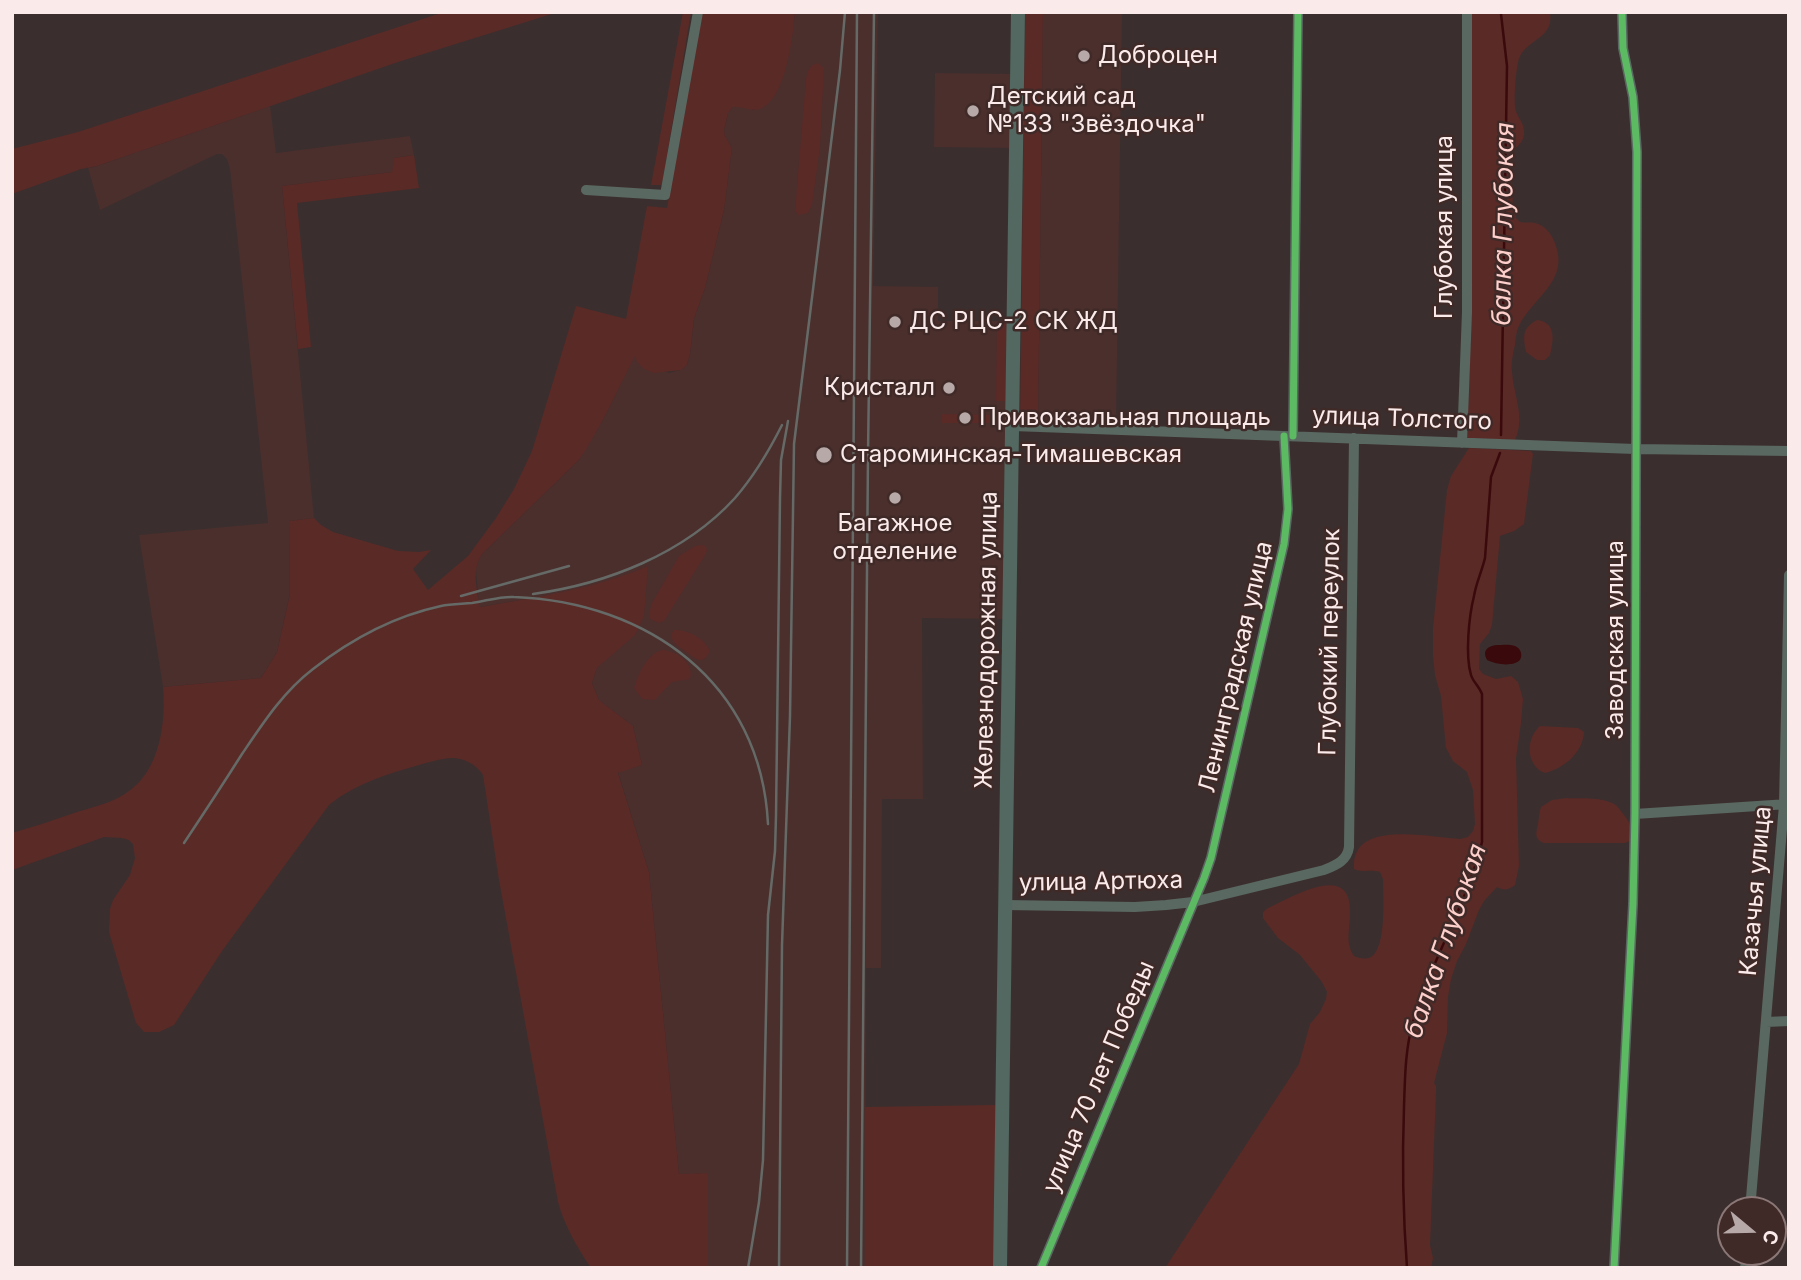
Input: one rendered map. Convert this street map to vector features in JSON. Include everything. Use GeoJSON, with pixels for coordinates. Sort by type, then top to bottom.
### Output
{"type":"FeatureCollection","features":[{"type":"Feature","properties":{"kind":"main road","name":"Железнодорожная улица"},"geometry":{"type":"LineString","coordinates":[[1000,1268],[1018,12]]}},
{"type":"Feature","properties":{"kind":"street"},"geometry":{"type":"LineString","coordinates":[[586,190],[665,195],[698,12]]}},
{"type":"Feature","properties":{"kind":"street","name":"Ленинградская улица"},"geometry":{"type":"LineString","coordinates":[[1193,902],[1204,878],[1220,822],[1284,544],[1288,509],[1298,12]]}},
{"type":"Feature","properties":{"kind":"street","name":"Глубокая улица"},"geometry":{"type":"LineString","coordinates":[[1462,443],[1467,312],[1467,12]]}},
{"type":"Feature","properties":{"kind":"street","name":"Заводская улица"},"geometry":{"type":"LineString","coordinates":[[1614,1268],[1633,904],[1635,814],[1637,152],[1633,97],[1623,48],[1622,12]]}},
{"type":"Feature","properties":{"kind":"street","name":"улица Толстого"},"geometry":{"type":"LineString","coordinates":[[1013,426],[1636,449],[1789,451]]}},
{"type":"Feature","properties":{"kind":"street","name":"Глубокий переулок"},"geometry":{"type":"LineString","coordinates":[[1349,847],[1353,438]]}},
{"type":"Feature","properties":{"kind":"street","name":"Казачья улица"},"geometry":{"type":"LineString","coordinates":[[1751,1196],[1786,804],[1789,575]]}},
{"type":"Feature","properties":{"kind":"street"},"geometry":{"type":"LineString","coordinates":[[1635,814],[1786,804]]}},
{"type":"Feature","properties":{"kind":"street","name":"улица Артюха"},"geometry":{"type":"LineString","coordinates":[[1005,905],[1135,907],[1193,902],[1324,870],[1344,859],[1349,847]]}},
{"type":"Feature","properties":{"kind":"street","name":"улица 70 лет Победы"},"geometry":{"type":"LineString","coordinates":[[1041,1268],[1193,902]]}},
{"type":"Feature","properties":{"kind":"street"},"geometry":{"type":"LineString","coordinates":[[1766,1022],[1789,1021]]}},
{"type":"Feature","properties":{"kind":"shaded area"},"geometry":{"type":"Polygon","coordinates":[[[444,12],[558,12],[398,62],[12,194],[12,149],[78,132],[444,12]]]}},
{"type":"Feature","properties":{"kind":"shaded area"},"geometry":{"type":"Polygon","coordinates":[[[683,12],[691,12],[662,185],[651,185],[683,12]]]}},
{"type":"Feature","properties":{"kind":"shaded area"},"geometry":{"type":"Polygon","coordinates":[[[702,12],[795,12],[786,66],[776,93],[769,103],[760,109],[733,107],[728,113],[724,130],[732,148],[724,210],[705,288],[694,319],[687,365],[681,370],[654,373],[644,369],[635,356],[603,420],[578,461],[483,553],[476,572],[480,607],[586,586],[648,566],[644,616],[635,635],[597,668],[592,683],[599,700],[633,726],[642,765],[618,773],[649,872],[679,1174],[708,1173],[708,1268],[591,1268],[572,1237],[558,1202],[499,880],[483,775],[473,765],[456,758],[427,763],[372,780],[329,805],[222,951],[174,1025],[159,1032],[144,1032],[136,1023],[109,932],[113,900],[130,875],[135,858],[133,844],[122,838],[104,837],[12,870],[12,833],[110,802],[139,782],[148,770],[159,744],[163,687],[261,678],[277,652],[290,594],[289,521],[314,518],[333,532],[398,551],[431,550],[413,569],[428,590],[468,556],[514,489],[532,451],[576,306],[626,319],[647,206],[667,208],[702,12]]]}},
{"type":"Feature","properties":{"kind":"shaded area"},"geometry":{"type":"Polygon","coordinates":[[[795,12],[878,12],[873,286],[938,287],[938,321],[1009,321],[1005,619],[922,618],[923,799],[882,799],[881,968],[866,968],[865,1268],[708,1268],[708,1173],[679,1175],[649,872],[618,772],[642,765],[633,726],[599,700],[592,683],[597,668],[606,659],[648,567],[573,591],[479,607],[476,570],[477,561],[483,553],[578,461],[603,420],[635,354],[669,373],[687,365],[694,319],[705,288],[724,210],[732,148],[724,130],[728,113],[733,107],[741,106],[754,110],[794,22],[795,12]]]}},
{"type":"Feature","properties":{"kind":"shaded area"},"geometry":{"type":"Polygon","coordinates":[[[1043,12],[1122,12],[1116,425],[1038,423],[1043,12]]]}},
{"type":"Feature","properties":{"kind":"shaded area"},"geometry":{"type":"Polygon","coordinates":[[[1043,12],[1038,423],[1020,423],[1025,13],[1043,12]]]}},
{"type":"Feature","properties":{"kind":"shaded area"},"geometry":{"type":"Polygon","coordinates":[[[1471,12],[1550,12],[1545,33],[1520,56],[1515,83],[1515,106],[1524,135],[1511,154],[1513,209],[1520,222],[1538,224],[1549,232],[1558,254],[1558,266],[1549,286],[1520,324],[1517,332],[1512,365],[1519,414],[1515,440],[1467,438],[1470,354],[1471,12]]]}},
{"type":"Feature","properties":{"kind":"shaded area"},"geometry":{"type":"Polygon","coordinates":[[[818,63],[824,68],[820,147],[812,205],[808,213],[798,215],[795,210],[806,79],[809,68],[818,63]]]}},
{"type":"Feature","properties":{"kind":"shaded area","name":"Детский сад №133 \"Звёздочка\""},"geometry":{"type":"Polygon","coordinates":[[[935,73],[1012,74],[1010,148],[934,147],[935,73]]]}},
{"type":"Feature","properties":{"kind":"shaded area"},"geometry":{"type":"Polygon","coordinates":[[[270,106],[276,153],[410,136],[414,155],[395,158],[392,172],[282,186],[314,518],[289,521],[290,593],[277,652],[261,678],[163,687],[139,535],[268,523],[230,169],[227,159],[222,154],[217,154],[100,210],[88,168],[270,106]]]}},
{"type":"Feature","properties":{"kind":"shaded area"},"geometry":{"type":"Polygon","coordinates":[[[414,155],[419,188],[297,203],[311,347],[298,349],[282,186],[392,172],[394,158],[414,155]]]}},
{"type":"Feature","properties":{"kind":"shaded area"},"geometry":{"type":"Polygon","coordinates":[[[1537,320],[1548,324],[1552,333],[1550,355],[1545,360],[1537,360],[1526,352],[1525,333],[1537,320]]]}},
{"type":"Feature","properties":{"kind":"shaded area"},"geometry":{"type":"Polygon","coordinates":[[[997,321],[1009,321],[1008,401],[996,401],[997,321]]]}},
{"type":"Feature","properties":{"kind":"shaded area"},"geometry":{"type":"Polygon","coordinates":[[[942,414],[1003,415],[1002,423],[941,423],[942,414]]]}},
{"type":"Feature","properties":{"kind":"shaded area"},"geometry":{"type":"Polygon","coordinates":[[[1469,448],[1531,451],[1533,454],[1524,524],[1500,536],[1492,625],[1480,644],[1479,669],[1483,674],[1496,679],[1511,676],[1518,682],[1523,699],[1516,758],[1519,866],[1515,885],[1506,889],[1497,887],[1484,901],[1451,979],[1447,1033],[1434,1083],[1436,1093],[1431,1268],[1165,1268],[1299,1064],[1310,1024],[1326,999],[1327,992],[1322,982],[1300,955],[1278,938],[1263,918],[1263,912],[1319,886],[1341,888],[1348,897],[1351,951],[1354,956],[1369,958],[1380,943],[1382,932],[1383,879],[1380,872],[1354,869],[1356,853],[1365,843],[1378,837],[1395,834],[1460,839],[1468,837],[1473,831],[1473,790],[1467,772],[1453,761],[1446,748],[1441,696],[1433,656],[1433,628],[1447,490],[1451,476],[1469,448]]]}},
{"type":"Feature","properties":{"kind":"shaded area"},"geometry":{"type":"Polygon","coordinates":[[[695,546],[706,546],[707,551],[704,557],[664,621],[659,623],[650,619],[652,603],[679,556],[695,546]]]}},
{"type":"Feature","properties":{"kind":"shaded area"},"geometry":{"type":"Polygon","coordinates":[[[674,630],[690,633],[700,639],[710,651],[707,656],[699,660],[674,643],[674,630]]]}},
{"type":"Feature","properties":{"kind":"shaded area"},"geometry":{"type":"Polygon","coordinates":[[[1497,645],[1518,648],[1521,652],[1520,660],[1505,664],[1487,660],[1486,650],[1497,645]]]}},
{"type":"Feature","properties":{"kind":"shaded area"},"geometry":{"type":"Polygon","coordinates":[[[662,650],[684,659],[690,668],[690,679],[672,682],[655,700],[642,699],[634,688],[638,677],[648,660],[662,650]]]}},
{"type":"Feature","properties":{"kind":"shaded area"},"geometry":{"type":"Polygon","coordinates":[[[1540,726],[1578,728],[1584,732],[1580,746],[1572,758],[1545,773],[1534,765],[1530,752],[1532,738],[1540,726]]]}},
{"type":"Feature","properties":{"kind":"shaded area"},"geometry":{"type":"Polygon","coordinates":[[[1599,799],[1617,806],[1630,824],[1630,841],[1541,841],[1536,833],[1541,807],[1552,800],[1599,799]]]}},
{"type":"Feature","properties":{"kind":"shaded area"},"geometry":{"type":"Polygon","coordinates":[[[997,1105],[995,1268],[865,1268],[865,1107],[997,1105]]]}},
{"type":"Feature","properties":{"kind":"waterway","name":"балка Глубокая"},"geometry":{"type":"LineString","coordinates":[[1501,14],[1507,66],[1501,435]]}},
{"type":"Feature","properties":{"kind":"waterway","name":"балка Глубокая"},"geometry":{"type":"LineString","coordinates":[[1407,1268],[1403,1147],[1408,1043],[1429,977],[1467,888],[1482,842],[1482,694],[1471,675],[1468,636],[1475,591],[1485,558],[1491,477],[1500,453]]}},
{"type":"Feature","properties":{"kind":"railway"},"geometry":{"type":"LineString","coordinates":[[779,1268],[782,945],[790,716],[794,444],[845,12]]}},
{"type":"Feature","properties":{"kind":"railway"},"geometry":{"type":"LineString","coordinates":[[847,1268],[857,12]]}},
{"type":"Feature","properties":{"kind":"railway"},"geometry":{"type":"LineString","coordinates":[[861,1268],[874,12]]}},
{"type":"Feature","properties":{"kind":"railway"},"geometry":{"type":"LineString","coordinates":[[748,1268],[763,1160],[768,915],[776,816],[781,460],[788,421]]}},
{"type":"Feature","properties":{"kind":"railway"},"geometry":{"type":"LineString","coordinates":[[533,594],[588,583],[616,574],[668,550],[692,535],[715,518],[742,490],[782,425]]}},
{"type":"Feature","properties":{"kind":"railway"},"geometry":{"type":"LineString","coordinates":[[461,596],[569,566]]}},
{"type":"Feature","properties":{"kind":"railway"},"geometry":{"type":"LineString","coordinates":[[184,843],[266,720],[292,688],[313,669],[342,648],[407,616],[441,606],[509,597],[563,602],[609,615],[651,634],[689,660],[720,692],[744,730],[761,774],[768,824]]}},
{"type":"Feature","properties":{"kind":"cycle path"},"geometry":{"type":"LineString","coordinates":[[1293,436],[1298,12]]}},
{"type":"Feature","properties":{"kind":"cycle path"},"geometry":{"type":"LineString","coordinates":[[1614,1268],[1633,904],[1635,814],[1637,152],[1633,97],[1623,48],[1622,12]]}},
{"type":"Feature","properties":{"kind":"cycle path"},"geometry":{"type":"LineString","coordinates":[[1041,1268],[1211,858],[1284,544],[1288,509],[1284,436]]}},
{"type":"Feature","properties":{"kind":"place","name":"Доброцен"},"geometry":{"type":"Point","coordinates":[1084,56]}},
{"type":"Feature","properties":{"kind":"place","name":"Детский сад №133 \"Звёздочка\""},"geometry":{"type":"Point","coordinates":[973,111]}},
{"type":"Feature","properties":{"kind":"place","name":"ДС РЦС-2 СК ЖД"},"geometry":{"type":"Point","coordinates":[895,322]}},
{"type":"Feature","properties":{"kind":"place","name":"Кристалл"},"geometry":{"type":"Point","coordinates":[949,388]}},
{"type":"Feature","properties":{"kind":"place","name":"Привокзальная площадь"},"geometry":{"type":"Point","coordinates":[965,418]}},
{"type":"Feature","properties":{"kind":"place","name":"Староминская-Тимашевская"},"geometry":{"type":"Point","coordinates":[824,455]}},
{"type":"Feature","properties":{"kind":"place","name":"Багажное отделение"},"geometry":{"type":"Point","coordinates":[895,498]}}]}
